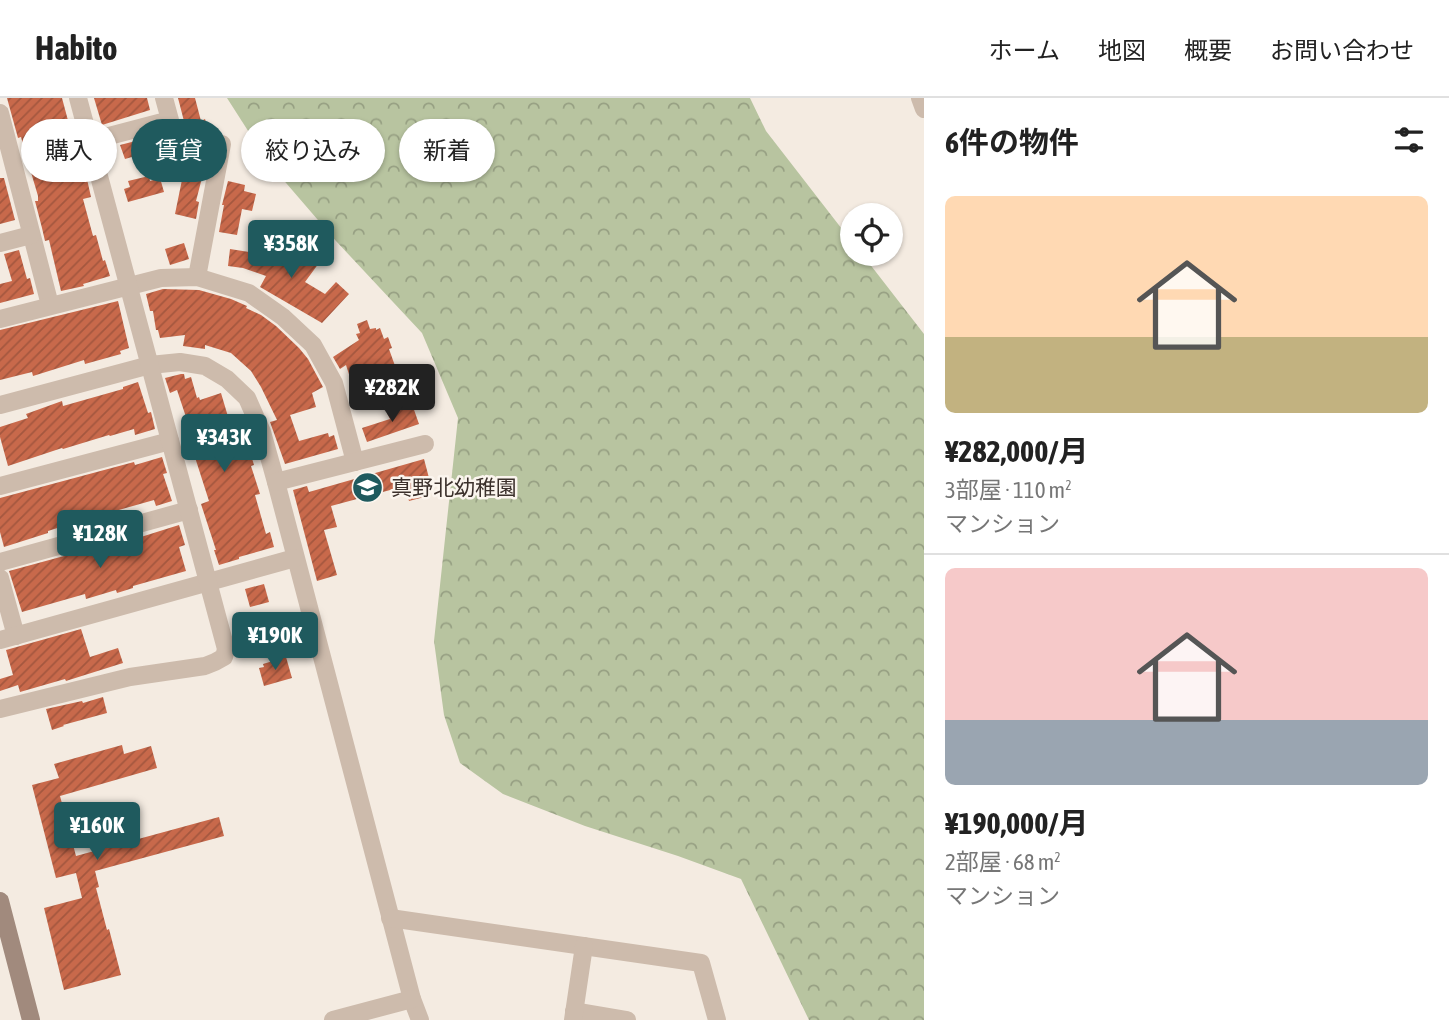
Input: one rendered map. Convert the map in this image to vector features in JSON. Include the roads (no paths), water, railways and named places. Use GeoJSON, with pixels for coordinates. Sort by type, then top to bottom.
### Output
{"type":"FeatureCollection","features":[{"type":"Feature","properties":{"kind":"street"},"geometry":{"type":"LineString","coordinates":[[78,98],[84,119]]}},
{"type":"Feature","properties":{"kind":"street"},"geometry":{"type":"LineString","coordinates":[[117,134],[170,120],[164,98]]}},
{"type":"Feature","properties":{"kind":"street"},"geometry":{"type":"LineString","coordinates":[[920,98],[924,109]]}},
{"type":"Feature","properties":{"kind":"street"},"geometry":{"type":"LineString","coordinates":[[0,113],[6,164],[31,234],[50,305]]}},
{"type":"Feature","properties":{"kind":"street"},"geometry":{"type":"LineString","coordinates":[[0,709],[130,677],[215,662],[224,657],[226,649],[101,182]]}},
{"type":"Feature","properties":{"kind":"street"},"geometry":{"type":"LineString","coordinates":[[197,277],[215,182]]}},
{"type":"Feature","properties":{"kind":"street"},"geometry":{"type":"LineString","coordinates":[[0,243],[31,234]]}},
{"type":"Feature","properties":{"kind":"street"},"geometry":{"type":"LineString","coordinates":[[0,319],[161,278],[197,277],[249,293],[283,317],[313,345],[334,383],[355,462]]}},
{"type":"Feature","properties":{"kind":"street"},"geometry":{"type":"LineString","coordinates":[[0,405],[150,365],[180,362],[205,366],[227,379],[247,398],[262,432],[276,482],[390,918],[420,1020]]}},
{"type":"Feature","properties":{"kind":"street"},"geometry":{"type":"LineString","coordinates":[[0,485],[170,441]]}},
{"type":"Feature","properties":{"kind":"street"},"geometry":{"type":"LineString","coordinates":[[276,482],[425,444]]}},
{"type":"Feature","properties":{"kind":"street"},"geometry":{"type":"LineString","coordinates":[[0,562],[189,510]]}},
{"type":"Feature","properties":{"kind":"street"},"geometry":{"type":"LineString","coordinates":[[0,578],[8,638],[295,558]]}},
{"type":"Feature","properties":{"kind":"street"},"geometry":{"type":"LineString","coordinates":[[0,901],[32,1020]]}},
{"type":"Feature","properties":{"kind":"street"},"geometry":{"type":"LineString","coordinates":[[390,918],[701,963],[717,1020]]}},
{"type":"Feature","properties":{"kind":"street"},"geometry":{"type":"LineString","coordinates":[[583,946],[573,1016],[627,1020]]}},
{"type":"Feature","properties":{"kind":"street"},"geometry":{"type":"LineString","coordinates":[[343,1019],[412,999]]}},
{"type":"Feature","properties":{"kind":"place","name":"真野北幼稚園"},"geometry":{"type":"Point","coordinates":[368,488]}}]}
